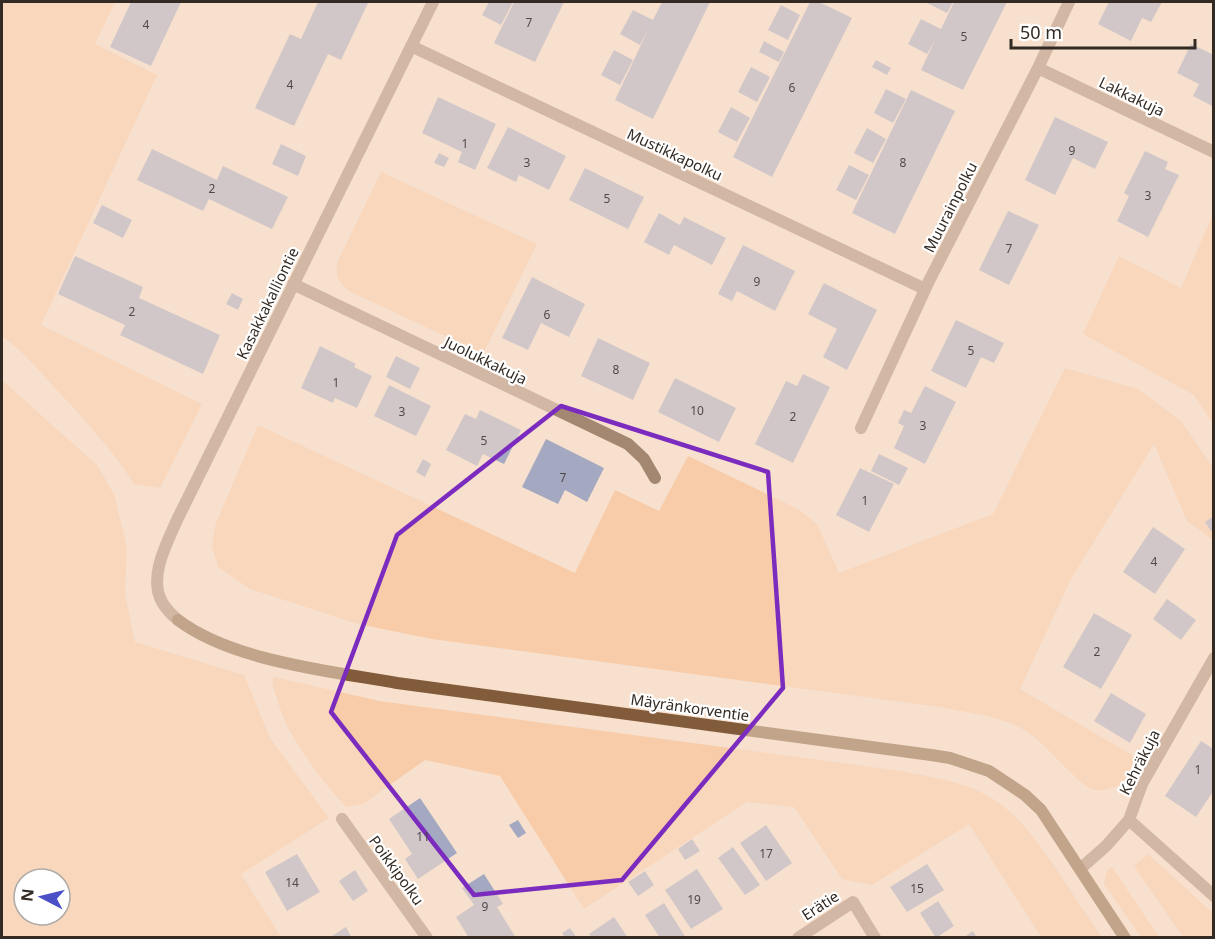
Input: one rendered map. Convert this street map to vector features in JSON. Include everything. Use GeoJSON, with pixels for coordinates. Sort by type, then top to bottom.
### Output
{"type":"FeatureCollection","features":[{"type":"Feature","properties":{"kind":"street","name":"Kasakkakalliontie"},"geometry":{"type":"LineString","coordinates":[[178,620],[162,601],[158,590],[159,567],[166,546],[433,2]]}},
{"type":"Feature","properties":{"kind":"street","name":"Muurainpolku"},"geometry":{"type":"LineString","coordinates":[[861,428],[926,289],[1070,2]]}},
{"type":"Feature","properties":{"kind":"street","name":"Mustikkapolku"},"geometry":{"type":"LineString","coordinates":[[411,46],[926,289]]}},
{"type":"Feature","properties":{"kind":"street","name":"Lakkakuja"},"geometry":{"type":"LineString","coordinates":[[1038,68],[1214,152]]}},
{"type":"Feature","properties":{"kind":"street","name":"Juolukkakuja"},"geometry":{"type":"LineString","coordinates":[[293,284],[628,444],[644,459],[655,477]]}},
{"type":"Feature","properties":{"kind":"street","name":"Mäyränkorventie"},"geometry":{"type":"LineString","coordinates":[[178,620],[194,632],[215,642],[261,657],[344,674],[908,752],[959,761],[989,771],[1025,795],[1041,810],[1125,938]]}},
{"type":"Feature","properties":{"kind":"street","name":"Kehräkuja"},"geometry":{"type":"LineString","coordinates":[[1080,869],[1106,846],[1129,820],[1142,784],[1214,658]]}},
{"type":"Feature","properties":{"kind":"street","name":"Poikkipolku"},"geometry":{"type":"LineString","coordinates":[[342,819],[427,938]]}},
{"type":"Feature","properties":{"kind":"street"},"geometry":{"type":"LineString","coordinates":[[1129,820],[1214,897]]}},
{"type":"Feature","properties":{"kind":"street","name":"Erätie"},"geometry":{"type":"LineString","coordinates":[[798,938],[853,902],[875,938]]}},
{"type":"Feature","properties":{"kind":"highlighted area"},"geometry":{"type":"Polygon","coordinates":[[[561,406],[768,472],[783,688],[622,880],[474,895],[331,712],[397,535],[561,406]]]}},
{"type":"Feature","properties":{"kind":"shaded area"},"geometry":{"type":"Polygon","coordinates":[[[2,2],[115,2],[95,44],[157,75],[41,325],[202,404],[160,488],[134,484],[86,422],[30,360],[2,336],[2,2]]]}},
{"type":"Feature","properties":{"kind":"shaded area"},"geometry":{"type":"Polygon","coordinates":[[[381,172],[537,244],[483,354],[349,291],[340,282],[337,275],[337,263],[381,172]]]}},
{"type":"Feature","properties":{"kind":"shaded area"},"geometry":{"type":"Polygon","coordinates":[[[1213,214],[1213,424],[1194,395],[1083,334],[1119,256],[1181,288],[1213,214]]]}},
{"type":"Feature","properties":{"kind":"shaded area"},"geometry":{"type":"Polygon","coordinates":[[[1065,368],[1138,389],[1181,421],[1213,468],[1213,540],[1187,521],[1154,444],[1071,579],[1020,689],[1137,758],[1127,782],[1105,790],[1096,790],[1086,786],[1029,733],[997,719],[940,707],[432,639],[358,624],[250,589],[218,567],[212,545],[216,523],[258,425],[575,573],[615,490],[659,511],[688,456],[798,509],[817,524],[839,573],[993,514],[1065,368]]]}},
{"type":"Feature","properties":{"kind":"shaded area"},"geometry":{"type":"Polygon","coordinates":[[[2,380],[97,465],[114,494],[127,548],[125,594],[135,642],[244,675],[270,738],[329,818],[241,874],[281,937],[2,937],[2,380]]]}},
{"type":"Feature","properties":{"kind":"shaded area"},"geometry":{"type":"Polygon","coordinates":[[[274,677],[379,701],[894,770],[974,789],[1002,805],[1024,826],[1102,937],[1041,937],[969,824],[872,885],[842,879],[794,807],[747,802],[584,909],[500,776],[425,760],[363,804],[347,807],[321,778],[289,729],[272,683],[274,677]]]}},
{"type":"Feature","properties":{"kind":"shaded area"},"geometry":{"type":"Polygon","coordinates":[[[1148,854],[1213,913],[1213,937],[1183,937],[1134,866],[1148,854]]]}},
{"type":"Feature","properties":{"kind":"shaded area"},"geometry":{"type":"Polygon","coordinates":[[[1112,867],[1159,937],[1141,937],[1104,884],[1107,870],[1112,867]]]}},
{"type":"Feature","properties":{"kind":"building"},"geometry":{"type":"Polygon","coordinates":[[[131,2],[181,2],[151,66],[110,47],[131,2]]]}},
{"type":"Feature","properties":{"kind":"building"},"geometry":{"type":"Polygon","coordinates":[[[318,2],[368,3],[341,60],[328,54],[294,126],[255,108],[290,34],[301,39],[318,2]]]}},
{"type":"Feature","properties":{"kind":"building"},"geometry":{"type":"Polygon","coordinates":[[[489,2],[513,2],[501,25],[482,15],[489,2]]]}},
{"type":"Feature","properties":{"kind":"building"},"geometry":{"type":"Polygon","coordinates":[[[514,2],[564,2],[535,62],[494,43],[514,2]]]}},
{"type":"Feature","properties":{"kind":"building"},"geometry":{"type":"Polygon","coordinates":[[[662,2],[710,2],[653,119],[615,100],[649,28],[640,45],[620,34],[633,10],[653,20],[662,2]]]}},
{"type":"Feature","properties":{"kind":"building"},"geometry":{"type":"Polygon","coordinates":[[[810,2],[819,2],[852,18],[772,177],[733,157],[810,2]]]}},
{"type":"Feature","properties":{"kind":"building"},"geometry":{"type":"Polygon","coordinates":[[[928,2],[953,2],[947,13],[928,2]]]}},
{"type":"Feature","properties":{"kind":"building"},"geometry":{"type":"Polygon","coordinates":[[[954,2],[1007,2],[963,90],[921,70],[935,40],[927,54],[908,44],[921,19],[941,29],[954,2]]]}},
{"type":"Feature","properties":{"kind":"building"},"geometry":{"type":"Polygon","coordinates":[[[1109,2],[1162,2],[1151,22],[1142,18],[1131,41],[1098,24],[1109,2]]]}},
{"type":"Feature","properties":{"kind":"building"},"geometry":{"type":"Polygon","coordinates":[[[781,5],[800,15],[788,40],[768,30],[781,5]]]}},
{"type":"Feature","properties":{"kind":"building"},"geometry":{"type":"Polygon","coordinates":[[[764,41],[784,52],[779,62],[759,52],[764,41]]]}},
{"type":"Feature","properties":{"kind":"building"},"geometry":{"type":"Polygon","coordinates":[[[1191,44],[1214,55],[1214,107],[1193,96],[1199,84],[1177,73],[1191,44]]]}},
{"type":"Feature","properties":{"kind":"building"},"geometry":{"type":"Polygon","coordinates":[[[614,50],[633,60],[620,85],[601,75],[614,50]]]}},
{"type":"Feature","properties":{"kind":"building"},"geometry":{"type":"Polygon","coordinates":[[[876,60],[891,68],[887,75],[872,67],[876,60]]]}},
{"type":"Feature","properties":{"kind":"building"},"geometry":{"type":"Polygon","coordinates":[[[751,67],[770,77],[757,102],[738,92],[751,67]]]}},
{"type":"Feature","properties":{"kind":"building"},"geometry":{"type":"Polygon","coordinates":[[[886,89],[906,99],[893,123],[874,113],[886,89]]]}},
{"type":"Feature","properties":{"kind":"building"},"geometry":{"type":"Polygon","coordinates":[[[911,90],[955,111],[895,234],[852,213],[911,90]]]}},
{"type":"Feature","properties":{"kind":"building"},"geometry":{"type":"Polygon","coordinates":[[[438,97],[496,124],[475,170],[458,162],[462,152],[422,133],[438,97]]]}},
{"type":"Feature","properties":{"kind":"building"},"geometry":{"type":"Polygon","coordinates":[[[731,107],[750,118],[737,142],[718,132],[731,107]]]}},
{"type":"Feature","properties":{"kind":"building"},"geometry":{"type":"Polygon","coordinates":[[[1055,117],[1108,142],[1095,169],[1073,158],[1055,195],[1025,180],[1055,117]]]}},
{"type":"Feature","properties":{"kind":"building"},"geometry":{"type":"Polygon","coordinates":[[[508,127],[566,156],[549,190],[519,175],[516,182],[487,168],[508,127]]]}},
{"type":"Feature","properties":{"kind":"building"},"geometry":{"type":"Polygon","coordinates":[[[867,128],[886,139],[873,163],[854,153],[867,128]]]}},
{"type":"Feature","properties":{"kind":"building"},"geometry":{"type":"Polygon","coordinates":[[[281,144],[306,156],[298,176],[272,164],[281,144]]]}},
{"type":"Feature","properties":{"kind":"building"},"geometry":{"type":"Polygon","coordinates":[[[152,149],[217,180],[223,166],[288,197],[272,229],[209,199],[203,211],[137,180],[152,149]]]}},
{"type":"Feature","properties":{"kind":"building"},"geometry":{"type":"Polygon","coordinates":[[[1145,151],[1168,162],[1165,169],[1179,175],[1148,237],[1117,221],[1129,196],[1124,193],[1145,151]]]}},
{"type":"Feature","properties":{"kind":"building"},"geometry":{"type":"Polygon","coordinates":[[[439,153],[449,158],[444,167],[434,163],[439,153]]]}},
{"type":"Feature","properties":{"kind":"building"},"geometry":{"type":"Polygon","coordinates":[[[849,165],[869,175],[856,200],[836,190],[849,165]]]}},
{"type":"Feature","properties":{"kind":"building"},"geometry":{"type":"Polygon","coordinates":[[[585,168],[644,197],[628,229],[569,200],[585,168]]]}},
{"type":"Feature","properties":{"kind":"building"},"geometry":{"type":"Polygon","coordinates":[[[102,205],[132,220],[123,238],[93,223],[102,205]]]}},
{"type":"Feature","properties":{"kind":"building"},"geometry":{"type":"Polygon","coordinates":[[[1008,211],[1039,225],[1009,285],[979,270],[1008,211]]]}},
{"type":"Feature","properties":{"kind":"building"},"geometry":{"type":"Polygon","coordinates":[[[659,213],[680,225],[684,217],[726,238],[712,265],[674,245],[669,255],[644,242],[659,213]]]}},
{"type":"Feature","properties":{"kind":"building"},"geometry":{"type":"Polygon","coordinates":[[[743,245],[795,271],[775,311],[737,291],[732,301],[718,294],[743,245]]]}},
{"type":"Feature","properties":{"kind":"building"},"geometry":{"type":"Polygon","coordinates":[[[75,256],[143,287],[139,298],[220,335],[203,374],[120,335],[125,325],[58,294],[75,256]]]}},
{"type":"Feature","properties":{"kind":"building"},"geometry":{"type":"Polygon","coordinates":[[[532,277],[585,304],[569,337],[541,323],[528,350],[502,338],[532,277]]]}},
{"type":"Feature","properties":{"kind":"building"},"geometry":{"type":"Polygon","coordinates":[[[824,283],[877,310],[847,370],[823,357],[837,329],[808,314],[824,283]]]}},
{"type":"Feature","properties":{"kind":"building"},"geometry":{"type":"Polygon","coordinates":[[[232,293],[243,299],[238,310],[226,304],[232,293]]]}},
{"type":"Feature","properties":{"kind":"building"},"geometry":{"type":"Polygon","coordinates":[[[956,320],[1004,343],[994,363],[981,357],[966,388],[931,371],[956,320]]]}},
{"type":"Feature","properties":{"kind":"building"},"geometry":{"type":"Polygon","coordinates":[[[598,338],[650,363],[633,400],[581,376],[598,338]]]}},
{"type":"Feature","properties":{"kind":"building"},"geometry":{"type":"Polygon","coordinates":[[[320,346],[356,364],[354,367],[372,376],[357,408],[335,398],[333,403],[301,388],[320,346]]]}},
{"type":"Feature","properties":{"kind":"building"},"geometry":{"type":"Polygon","coordinates":[[[396,356],[420,368],[410,389],[386,377],[396,356]]]}},
{"type":"Feature","properties":{"kind":"building"},"geometry":{"type":"Polygon","coordinates":[[[803,374],[830,387],[793,463],[755,444],[786,381],[797,386],[803,374]]]}},
{"type":"Feature","properties":{"kind":"building"},"geometry":{"type":"Polygon","coordinates":[[[675,378],[736,408],[719,442],[658,412],[675,378]]]}},
{"type":"Feature","properties":{"kind":"building"},"geometry":{"type":"Polygon","coordinates":[[[389,385],[431,406],[416,436],[374,416],[389,385]]]}},
{"type":"Feature","properties":{"kind":"building"},"geometry":{"type":"Polygon","coordinates":[[[925,386],[956,402],[925,464],[894,448],[904,426],[898,423],[904,410],[911,413],[925,386]]]}},
{"type":"Feature","properties":{"kind":"building"},"geometry":{"type":"Polygon","coordinates":[[[480,410],[521,430],[504,464],[483,454],[477,466],[446,450],[465,414],[476,419],[480,410]]]}},
{"type":"Feature","properties":{"kind":"building"},"geometry":{"type":"Polygon","coordinates":[[[546,439],[604,468],[587,502],[565,490],[558,504],[522,487],[546,439]]]}},
{"type":"Feature","properties":{"kind":"building"},"geometry":{"type":"Polygon","coordinates":[[[879,454],[908,468],[899,485],[871,471],[879,454]]]}},
{"type":"Feature","properties":{"kind":"building"},"geometry":{"type":"Polygon","coordinates":[[[423,459],[431,464],[425,477],[416,472],[423,459]]]}},
{"type":"Feature","properties":{"kind":"building"},"geometry":{"type":"Polygon","coordinates":[[[860,468],[894,484],[869,532],[836,515],[860,468]]]}},
{"type":"Feature","properties":{"kind":"building"},"geometry":{"type":"Polygon","coordinates":[[[1214,516],[1214,529],[1211,531],[1205,522],[1214,516]]]}},
{"type":"Feature","properties":{"kind":"building"},"geometry":{"type":"Polygon","coordinates":[[[1153,527],[1185,549],[1155,594],[1123,572],[1153,527]]]}},
{"type":"Feature","properties":{"kind":"building"},"geometry":{"type":"Polygon","coordinates":[[[1167,599],[1196,620],[1181,640],[1153,619],[1167,599]]]}},
{"type":"Feature","properties":{"kind":"building"},"geometry":{"type":"Polygon","coordinates":[[[1094,613],[1132,635],[1101,689],[1063,667],[1094,613]]]}},
{"type":"Feature","properties":{"kind":"building"},"geometry":{"type":"Polygon","coordinates":[[[1111,693],[1146,714],[1130,743],[1094,721],[1111,693]]]}},
{"type":"Feature","properties":{"kind":"building"},"geometry":{"type":"Polygon","coordinates":[[[1201,741],[1212,748],[1214,745],[1214,790],[1196,817],[1165,796],[1201,741]]]}},
{"type":"Feature","properties":{"kind":"building"},"geometry":{"type":"Polygon","coordinates":[[[420,798],[457,853],[418,879],[405,859],[412,854],[389,819],[420,798]]]}},
{"type":"Feature","properties":{"kind":"building"},"geometry":{"type":"Polygon","coordinates":[[[518,820],[526,833],[518,838],[509,825],[518,820]]]}},
{"type":"Feature","properties":{"kind":"building"},"geometry":{"type":"Polygon","coordinates":[[[766,825],[792,863],[766,881],[740,843],[766,825]]]}},
{"type":"Feature","properties":{"kind":"building"},"geometry":{"type":"Polygon","coordinates":[[[692,839],[700,851],[685,860],[678,849],[692,839]]]}},
{"type":"Feature","properties":{"kind":"building"},"geometry":{"type":"Polygon","coordinates":[[[733,847],[760,885],[745,895],[718,858],[733,847]]]}},
{"type":"Feature","properties":{"kind":"building"},"geometry":{"type":"Polygon","coordinates":[[[297,854],[320,892],[287,911],[265,872],[297,854]]]}},
{"type":"Feature","properties":{"kind":"building"},"geometry":{"type":"Polygon","coordinates":[[[927,864],[944,890],[907,912],[890,887],[927,864]]]}},
{"type":"Feature","properties":{"kind":"building"},"geometry":{"type":"Polygon","coordinates":[[[697,869],[723,909],[691,929],[665,890],[697,869]]]}},
{"type":"Feature","properties":{"kind":"building"},"geometry":{"type":"Polygon","coordinates":[[[355,870],[368,891],[353,901],[339,881],[355,870]]]}},
{"type":"Feature","properties":{"kind":"building"},"geometry":{"type":"Polygon","coordinates":[[[645,871],[654,885],[638,896],[628,882],[645,871]]]}},
{"type":"Feature","properties":{"kind":"building"},"geometry":{"type":"Polygon","coordinates":[[[484,874],[503,904],[497,907],[516,938],[469,938],[456,917],[474,905],[462,888],[484,874]]]}},
{"type":"Feature","properties":{"kind":"building"},"geometry":{"type":"Polygon","coordinates":[[[938,901],[954,926],[936,938],[920,913],[938,901]]]}},
{"type":"Feature","properties":{"kind":"building"},"geometry":{"type":"Polygon","coordinates":[[[664,903],[686,938],[660,938],[645,915],[664,903]]]}},
{"type":"Feature","properties":{"kind":"building"},"geometry":{"type":"Polygon","coordinates":[[[614,917],[628,938],[592,938],[589,934],[614,917]]]}},
{"type":"Feature","properties":{"kind":"building"},"geometry":{"type":"Polygon","coordinates":[[[346,927],[352,938],[329,938],[346,927]]]}},
{"type":"Feature","properties":{"kind":"building"},"geometry":{"type":"Polygon","coordinates":[[[570,928],[577,938],[565,938],[562,933],[570,928]]]}},
{"type":"Feature","properties":{"kind":"building"},"geometry":{"type":"Polygon","coordinates":[[[973,931],[977,938],[963,938],[973,931]]]}}]}
